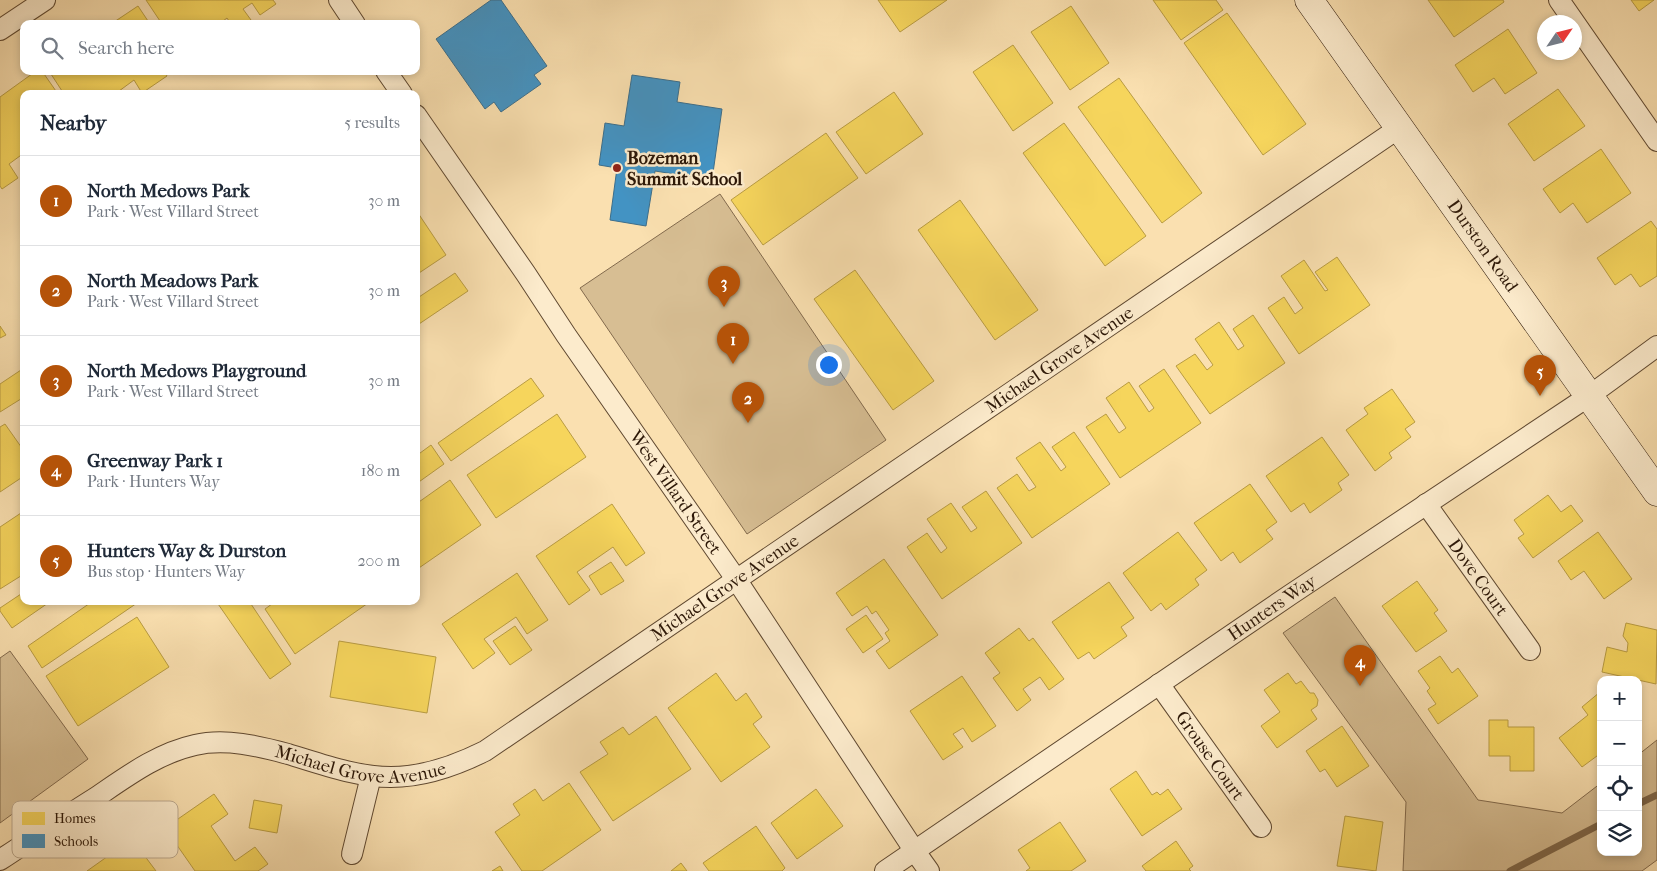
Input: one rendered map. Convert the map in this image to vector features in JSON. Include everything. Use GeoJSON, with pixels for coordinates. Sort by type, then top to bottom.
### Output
{"type":"FeatureCollection","features":[{"type":"Feature","properties":{"kind":"main road","name":"Durston Road"},"geometry":{"type":"LineString","coordinates":[[1309,0],[1657,492]]}},
{"type":"Feature","properties":{"kind":"street"},"geometry":{"type":"LineString","coordinates":[[0,30],[45,0]]}},
{"type":"Feature","properties":{"kind":"street"},"geometry":{"type":"LineString","coordinates":[[339,0],[352,20]]}},
{"type":"Feature","properties":{"kind":"street"},"geometry":{"type":"LineString","coordinates":[[1559,0],[1657,141]]}},
{"type":"Feature","properties":{"kind":"street"},"geometry":{"type":"LineString","coordinates":[[389,75],[399,90]]}},
{"type":"Feature","properties":{"kind":"street","name":"West Villard Street"},"geometry":{"type":"LineString","coordinates":[[420,121],[736,579],[929,871]]}},
{"type":"Feature","properties":{"kind":"street","name":"Michael Grove Avenue"},"geometry":{"type":"LineString","coordinates":[[89,801],[136,770],[164,755],[195,745],[212,743],[247,744],[371,776],[392,777],[434,771],[464,761],[485,751],[1399,128]]}},
{"type":"Feature","properties":{"kind":"street","name":"Hunters Way"},"geometry":{"type":"LineString","coordinates":[[886,871],[914,850],[1159,684],[1589,396],[1657,346]]}},
{"type":"Feature","properties":{"kind":"street","name":"Dove Court"},"geometry":{"type":"LineString","coordinates":[[1426,504],[1530,650]]}},
{"type":"Feature","properties":{"kind":"street","name":"Grouse Court"},"geometry":{"type":"LineString","coordinates":[[1159,684],[1260,827]]}},
{"type":"Feature","properties":{"kind":"street"},"geometry":{"type":"LineString","coordinates":[[352,854],[371,776]]}},
{"type":"Feature","properties":{"kind":"street","name":"Michael Grove Avenue"},"geometry":{"type":"LineString","coordinates":[[0,860],[12,852]]}},
{"type":"Feature","properties":{"kind":"shaded area"},"geometry":{"type":"Polygon","coordinates":[[[720,194],[886,440],[747,534],[580,288],[720,194]]]}},
{"type":"Feature","properties":{"kind":"shaded area"},"geometry":{"type":"Polygon","coordinates":[[[1335,597],[1478,800],[1562,813],[1597,786],[1597,856],[1642,856],[1642,752],[1657,740],[1657,860],[1642,871],[1403,871],[1406,802],[1283,633],[1335,597]]]}},
{"type":"Feature","properties":{"kind":"shaded area"},"geometry":{"type":"Polygon","coordinates":[[[10,651],[88,759],[30,801],[12,801],[12,814],[0,823],[0,658],[10,651]]]}},
{"type":"Feature","properties":{"kind":"building: Homes"},"geometry":{"type":"Polygon","coordinates":[[[146,0],[273,0],[276,4],[260,15],[252,3],[243,9],[251,20],[228,20],[227,18],[224,20],[159,20],[146,0]]]}},
{"type":"Feature","properties":{"kind":"building: Homes"},"geometry":{"type":"Polygon","coordinates":[[[878,0],[947,0],[900,32],[878,0]]]}},
{"type":"Feature","properties":{"kind":"building: Homes"},"geometry":{"type":"Polygon","coordinates":[[[1153,0],[1216,0],[1223,10],[1181,40],[1153,0]]]}},
{"type":"Feature","properties":{"kind":"building: Homes"},"geometry":{"type":"Polygon","coordinates":[[[1428,0],[1503,0],[1504,2],[1454,37],[1428,0]]]}},
{"type":"Feature","properties":{"kind":"building: Homes"},"geometry":{"type":"Polygon","coordinates":[[[1631,0],[1654,0],[1639,11],[1631,0]]]}},
{"type":"Feature","properties":{"kind":"building: Homes"},"geometry":{"type":"Polygon","coordinates":[[[138,6],[147,20],[117,20],[138,6]]]}},
{"type":"Feature","properties":{"kind":"building: Homes"},"geometry":{"type":"Polygon","coordinates":[[[1071,6],[1109,63],[1070,90],[1031,32],[1071,6]]]}},
{"type":"Feature","properties":{"kind":"building: Homes"},"geometry":{"type":"Polygon","coordinates":[[[1227,13],[1306,124],[1263,155],[1184,43],[1227,13]]]}},
{"type":"Feature","properties":{"kind":"building: Homes"},"geometry":{"type":"Polygon","coordinates":[[[1508,29],[1537,73],[1505,94],[1494,78],[1473,92],[1455,65],[1508,29]]]}},
{"type":"Feature","properties":{"kind":"building: Homes"},"geometry":{"type":"Polygon","coordinates":[[[1013,45],[1053,103],[1013,131],[973,72],[1013,45]]]}},
{"type":"Feature","properties":{"kind":"building: Homes"},"geometry":{"type":"Polygon","coordinates":[[[30,75],[45,75],[55,90],[20,90],[20,156],[9,164],[18,178],[2,189],[0,186],[0,97],[30,75]]]}},
{"type":"Feature","properties":{"kind":"building: Homes"},"geometry":{"type":"Polygon","coordinates":[[[52,75],[167,76],[146,90],[140,90],[134,80],[120,90],[61,90],[52,75]]]}},
{"type":"Feature","properties":{"kind":"building: Homes"},"geometry":{"type":"Polygon","coordinates":[[[1119,78],[1202,193],[1162,223],[1078,107],[1119,78]]]}},
{"type":"Feature","properties":{"kind":"building: Homes"},"geometry":{"type":"Polygon","coordinates":[[[1558,89],[1585,126],[1534,161],[1508,124],[1558,89]]]}},
{"type":"Feature","properties":{"kind":"building: Homes"},"geometry":{"type":"Polygon","coordinates":[[[894,92],[923,134],[866,174],[836,132],[894,92]]]}},
{"type":"Feature","properties":{"kind":"building: Homes"},"geometry":{"type":"Polygon","coordinates":[[[1064,123],[1146,236],[1105,266],[1023,153],[1064,123]]]}},
{"type":"Feature","properties":{"kind":"building: Homes"},"geometry":{"type":"Polygon","coordinates":[[[826,133],[858,178],[763,245],[731,200],[826,133]]]}},
{"type":"Feature","properties":{"kind":"building: Homes"},"geometry":{"type":"Polygon","coordinates":[[[1601,149],[1631,193],[1587,223],[1573,203],[1560,213],[1543,189],[1601,149]]]}},
{"type":"Feature","properties":{"kind":"building: Homes"},"geometry":{"type":"Polygon","coordinates":[[[960,200],[1038,310],[995,340],[918,230],[960,200]]]}},
{"type":"Feature","properties":{"kind":"building: Homes"},"geometry":{"type":"Polygon","coordinates":[[[420,216],[446,255],[420,272],[420,216]]]}},
{"type":"Feature","properties":{"kind":"building: Homes"},"geometry":{"type":"Polygon","coordinates":[[[1651,221],[1657,229],[1657,276],[1640,287],[1631,274],[1615,285],[1597,258],[1651,221]]]}},
{"type":"Feature","properties":{"kind":"building: Homes"},"geometry":{"type":"Polygon","coordinates":[[[1337,257],[1370,305],[1299,354],[1268,308],[1284,297],[1295,314],[1303,308],[1281,276],[1304,260],[1325,291],[1328,290],[1315,272],[1337,257]]]}},
{"type":"Feature","properties":{"kind":"building: Homes"},"geometry":{"type":"Polygon","coordinates":[[[855,270],[934,381],[893,410],[814,299],[855,270]]]}},
{"type":"Feature","properties":{"kind":"building: Homes"},"geometry":{"type":"Polygon","coordinates":[[[455,273],[468,291],[420,323],[420,296],[455,273]]]}},
{"type":"Feature","properties":{"kind":"building: Homes"},"geometry":{"type":"Polygon","coordinates":[[[1253,315],[1285,363],[1210,414],[1176,366],[1195,354],[1207,370],[1213,365],[1195,339],[1219,322],[1238,350],[1244,346],[1233,329],[1253,315]]]}},
{"type":"Feature","properties":{"kind":"building: Homes"},"geometry":{"type":"Polygon","coordinates":[[[0,326],[6,335],[0,338],[0,326]]]}},
{"type":"Feature","properties":{"kind":"building: Homes"},"geometry":{"type":"Polygon","coordinates":[[[1164,369],[1201,423],[1120,478],[1086,427],[1106,414],[1119,433],[1126,428],[1106,398],[1129,382],[1149,412],[1154,408],[1139,386],[1164,369]]]}},
{"type":"Feature","properties":{"kind":"building: Homes"},"geometry":{"type":"Polygon","coordinates":[[[20,371],[20,400],[0,412],[0,384],[20,371]]]}},
{"type":"Feature","properties":{"kind":"building: Homes"},"geometry":{"type":"Polygon","coordinates":[[[531,378],[544,396],[451,461],[438,443],[531,378]]]}},
{"type":"Feature","properties":{"kind":"building: Homes"},"geometry":{"type":"Polygon","coordinates":[[[1392,389],[1415,422],[1405,429],[1411,437],[1389,453],[1392,458],[1375,471],[1346,430],[1368,414],[1364,408],[1392,389]]]}},
{"type":"Feature","properties":{"kind":"building: Homes"},"geometry":{"type":"Polygon","coordinates":[[[557,414],[586,457],[496,518],[467,475],[557,414]]]}},
{"type":"Feature","properties":{"kind":"building: Homes"},"geometry":{"type":"Polygon","coordinates":[[[5,424],[20,445],[20,479],[0,492],[0,427],[5,424]]]}},
{"type":"Feature","properties":{"kind":"building: Homes"},"geometry":{"type":"Polygon","coordinates":[[[1074,432],[1110,484],[1032,538],[997,488],[1017,474],[1029,491],[1036,487],[1016,458],[1040,442],[1061,471],[1066,467],[1052,447],[1074,432]]]}},
{"type":"Feature","properties":{"kind":"building: Homes"},"geometry":{"type":"Polygon","coordinates":[[[1322,437],[1349,475],[1338,483],[1342,490],[1310,513],[1304,503],[1291,512],[1266,476],[1322,437]]]}},
{"type":"Feature","properties":{"kind":"building: Homes"},"geometry":{"type":"Polygon","coordinates":[[[431,445],[444,464],[420,481],[420,453],[431,445]]]}},
{"type":"Feature","properties":{"kind":"building: Homes"},"geometry":{"type":"Polygon","coordinates":[[[450,480],[481,525],[420,567],[420,501],[450,480]]]}},
{"type":"Feature","properties":{"kind":"building: Homes"},"geometry":{"type":"Polygon","coordinates":[[[1250,484],[1277,522],[1266,530],[1273,539],[1240,563],[1233,552],[1221,561],[1194,523],[1250,484]]]}},
{"type":"Feature","properties":{"kind":"building: Homes"},"geometry":{"type":"Polygon","coordinates":[[[986,491],[1022,543],[942,599],[907,547],[927,533],[941,553],[947,548],[927,519],[951,503],[971,532],[977,528],[962,507],[986,491]]]}},
{"type":"Feature","properties":{"kind":"building: Homes"},"geometry":{"type":"Polygon","coordinates":[[[1548,495],[1561,512],[1571,505],[1583,521],[1533,558],[1518,538],[1524,534],[1514,520],[1548,495]]]}},
{"type":"Feature","properties":{"kind":"building: Homes"},"geometry":{"type":"Polygon","coordinates":[[[612,504],[645,553],[626,566],[613,547],[577,572],[590,590],[569,605],[536,556],[612,504]]]}},
{"type":"Feature","properties":{"kind":"building: Homes"},"geometry":{"type":"Polygon","coordinates":[[[20,514],[20,576],[0,589],[0,527],[20,514]]]}},
{"type":"Feature","properties":{"kind":"building: Homes"},"geometry":{"type":"Polygon","coordinates":[[[1178,532],[1207,570],[1195,579],[1199,585],[1166,610],[1161,603],[1151,611],[1123,573],[1178,532]]]}},
{"type":"Feature","properties":{"kind":"building: Homes"},"geometry":{"type":"Polygon","coordinates":[[[1598,532],[1632,579],[1604,599],[1584,571],[1571,580],[1558,561],[1598,532]]]}},
{"type":"Feature","properties":{"kind":"building: Homes"},"geometry":{"type":"Polygon","coordinates":[[[884,559],[938,635],[889,669],[876,651],[890,641],[885,633],[889,630],[876,611],[872,614],[867,606],[852,616],[836,593],[884,559]]]}},
{"type":"Feature","properties":{"kind":"building: Homes"},"geometry":{"type":"Polygon","coordinates":[[[611,562],[624,581],[601,595],[589,576],[611,562]]]}},
{"type":"Feature","properties":{"kind":"building: Homes"},"geometry":{"type":"Polygon","coordinates":[[[517,573],[548,620],[527,634],[516,617],[484,639],[495,653],[473,669],[442,624],[517,573]]]}},
{"type":"Feature","properties":{"kind":"building: Homes"},"geometry":{"type":"Polygon","coordinates":[[[1417,581],[1438,610],[1434,613],[1447,631],[1416,652],[1382,606],[1417,581]]]}},
{"type":"Feature","properties":{"kind":"building: Homes"},"geometry":{"type":"Polygon","coordinates":[[[1109,582],[1134,618],[1121,627],[1127,636],[1094,659],[1089,652],[1078,659],[1052,622],[1109,582]]]}},
{"type":"Feature","properties":{"kind":"building: Homes"},"geometry":{"type":"Polygon","coordinates":[[[20,595],[20,605],[45,605],[12,628],[0,611],[0,608],[20,595]]]}},
{"type":"Feature","properties":{"kind":"building: Homes"},"geometry":{"type":"Polygon","coordinates":[[[87,605],[134,605],[42,668],[28,646],[87,605]]]}},
{"type":"Feature","properties":{"kind":"building: Homes"},"geometry":{"type":"Polygon","coordinates":[[[219,605],[252,605],[291,664],[270,679],[219,605]]]}},
{"type":"Feature","properties":{"kind":"building: Homes"},"geometry":{"type":"Polygon","coordinates":[[[270,605],[365,605],[295,654],[265,609],[270,605]]]}},
{"type":"Feature","properties":{"kind":"building: Homes"},"geometry":{"type":"Polygon","coordinates":[[[866,615],[883,639],[863,653],[846,629],[866,615]]]}},
{"type":"Feature","properties":{"kind":"building: Homes"},"geometry":{"type":"Polygon","coordinates":[[[137,617],[169,667],[78,726],[46,676],[137,617]]]}},
{"type":"Feature","properties":{"kind":"building: Homes"},"geometry":{"type":"Polygon","coordinates":[[[1626,623],[1657,630],[1656,684],[1642,681],[1642,676],[1620,676],[1602,672],[1607,647],[1627,652],[1628,643],[1623,636],[1626,623]]]}},
{"type":"Feature","properties":{"kind":"building: Homes"},"geometry":{"type":"Polygon","coordinates":[[[515,626],[532,650],[510,665],[493,641],[515,626]]]}},
{"type":"Feature","properties":{"kind":"building: Homes"},"geometry":{"type":"Polygon","coordinates":[[[1019,628],[1029,641],[1033,638],[1064,679],[1049,690],[1040,677],[1023,689],[1031,700],[1017,711],[993,678],[1000,673],[985,653],[1019,628]]]}},
{"type":"Feature","properties":{"kind":"building: Homes"},"geometry":{"type":"Polygon","coordinates":[[[339,641],[436,657],[427,713],[330,697],[339,641]]]}},
{"type":"Feature","properties":{"kind":"building: Homes"},"geometry":{"type":"Polygon","coordinates":[[[1440,656],[1452,673],[1458,668],[1478,696],[1438,724],[1428,709],[1436,704],[1427,691],[1430,688],[1418,671],[1440,656]]]}},
{"type":"Feature","properties":{"kind":"building: Homes"},"geometry":{"type":"Polygon","coordinates":[[[716,673],[736,701],[746,693],[762,717],[753,724],[770,747],[721,782],[668,708],[716,673]]]}},
{"type":"Feature","properties":{"kind":"building: Homes"},"geometry":{"type":"Polygon","coordinates":[[[1288,673],[1296,684],[1301,681],[1310,693],[1314,693],[1318,700],[1317,706],[1311,710],[1317,719],[1277,748],[1261,726],[1280,712],[1264,690],[1288,673]]]}},
{"type":"Feature","properties":{"kind":"building: Homes"},"geometry":{"type":"Polygon","coordinates":[[[962,676],[996,726],[972,742],[963,728],[953,734],[963,747],[943,760],[910,711],[962,676]]]}},
{"type":"Feature","properties":{"kind":"building: Homes"},"geometry":{"type":"Polygon","coordinates":[[[1597,694],[1597,756],[1582,767],[1559,738],[1588,715],[1582,707],[1597,694]]]}},
{"type":"Feature","properties":{"kind":"building: Homes"},"geometry":{"type":"Polygon","coordinates":[[[656,716],[691,769],[613,821],[580,772],[608,754],[600,742],[623,727],[629,735],[656,716]]]}},
{"type":"Feature","properties":{"kind":"building: Homes"},"geometry":{"type":"Polygon","coordinates":[[[1489,720],[1508,720],[1508,727],[1534,727],[1534,771],[1510,771],[1510,756],[1489,756],[1489,720]]]}},
{"type":"Feature","properties":{"kind":"building: Homes"},"geometry":{"type":"Polygon","coordinates":[[[1342,726],[1369,766],[1337,787],[1325,769],[1320,772],[1306,751],[1342,726]]]}},
{"type":"Feature","properties":{"kind":"building: Homes"},"geometry":{"type":"Polygon","coordinates":[[[1136,771],[1152,795],[1157,792],[1160,795],[1168,789],[1182,809],[1142,836],[1110,789],[1136,771]]]}},
{"type":"Feature","properties":{"kind":"building: Homes"},"geometry":{"type":"Polygon","coordinates":[[[569,783],[601,830],[542,871],[522,871],[495,832],[520,815],[513,804],[535,789],[543,801],[569,783]]]}},
{"type":"Feature","properties":{"kind":"building: Homes"},"geometry":{"type":"Polygon","coordinates":[[[816,789],[843,826],[797,859],[771,823],[816,789]]]}},
{"type":"Feature","properties":{"kind":"building: Homes"},"geometry":{"type":"Polygon","coordinates":[[[214,794],[228,814],[211,826],[235,861],[255,847],[268,864],[258,871],[195,871],[178,847],[178,819],[214,794]]]}},
{"type":"Feature","properties":{"kind":"building: Homes"},"geometry":{"type":"Polygon","coordinates":[[[254,800],[282,805],[277,833],[249,828],[254,800]]]}},
{"type":"Feature","properties":{"kind":"building: Homes"},"geometry":{"type":"Polygon","coordinates":[[[1345,816],[1383,822],[1376,871],[1337,866],[1345,816]]]}},
{"type":"Feature","properties":{"kind":"building: Homes"},"geometry":{"type":"Polygon","coordinates":[[[1060,822],[1086,861],[1071,871],[1026,871],[1030,868],[1018,850],[1060,822]]]}},
{"type":"Feature","properties":{"kind":"building: Homes"},"geometry":{"type":"Polygon","coordinates":[[[756,826],[785,868],[782,871],[709,871],[703,863],[756,826]]]}},
{"type":"Feature","properties":{"kind":"building: Homes"},"geometry":{"type":"Polygon","coordinates":[[[1176,841],[1193,866],[1189,869],[1191,871],[1146,871],[1142,866],[1176,841]]]}},
{"type":"Feature","properties":{"kind":"building: Homes"},"geometry":{"type":"Polygon","coordinates":[[[105,858],[146,858],[156,871],[87,871],[105,858]]]}},
{"type":"Feature","properties":{"kind":"building: Homes"},"geometry":{"type":"Polygon","coordinates":[[[681,863],[687,871],[671,871],[681,863]]]}},
{"type":"Feature","properties":{"kind":"building: Homes"},"geometry":{"type":"Polygon","coordinates":[[[500,866],[503,871],[492,871],[500,866]]]}},
{"type":"Feature","properties":{"kind":"building: Schools"},"geometry":{"type":"Polygon","coordinates":[[[491,0],[501,0],[547,66],[534,75],[541,84],[501,112],[494,102],[485,109],[436,39],[491,0]]]}},
{"type":"Feature","properties":{"kind":"building: Schools"},"geometry":{"type":"Polygon","coordinates":[[[632,75],[680,82],[677,102],[722,109],[712,180],[655,171],[646,226],[610,220],[617,168],[599,165],[605,123],[624,126],[632,75]]]}},
{"type":"Feature","properties":{"kind":"waterway"},"geometry":{"type":"LineString","coordinates":[[1642,802],[1657,795]]}},
{"type":"Feature","properties":{"kind":"waterway"},"geometry":{"type":"LineString","coordinates":[[1510,871],[1597,826]]}},
{"type":"Feature","properties":{"kind":"place","name":"Bozeman Summit School"},"geometry":{"type":"Point","coordinates":[617,168]}},
{"type":"Feature","properties":{"kind":"place","name":"North Medows Playground"},"geometry":{"type":"Point","coordinates":[724,307]}},
{"type":"Feature","properties":{"kind":"place","name":"North Medows Park"},"geometry":{"type":"Point","coordinates":[733,364]}},
{"type":"Feature","properties":{"kind":"place","name":"Hunters Way & Durston"},"geometry":{"type":"Point","coordinates":[1540,396]}},
{"type":"Feature","properties":{"kind":"place","name":"North Meadows Park"},"geometry":{"type":"Point","coordinates":[748,423]}},
{"type":"Feature","properties":{"kind":"place","name":"Greenway Park 1"},"geometry":{"type":"Point","coordinates":[1360,686]}}]}
